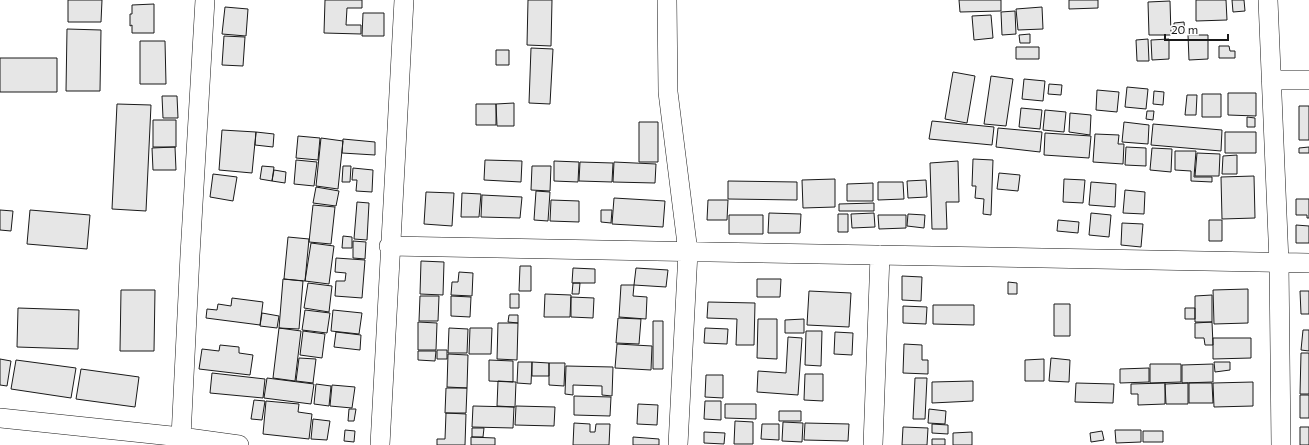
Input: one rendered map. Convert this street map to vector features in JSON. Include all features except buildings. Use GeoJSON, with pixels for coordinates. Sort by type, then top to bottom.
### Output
{"type":"FeatureCollection","features":[{"type":"Feature","properties":{"kind":"street"},"geometry":{"type":"LineString","coordinates":[[181,437],[205,0]]}},
{"type":"Feature","properties":{"kind":"street"},"geometry":{"type":"LineString","coordinates":[[380,445],[389,246],[404,0]]}},
{"type":"Feature","properties":{"kind":"street"},"geometry":{"type":"LineString","coordinates":[[667,0],[668,92],[688,252],[678,445]]}},
{"type":"Feature","properties":{"kind":"street"},"geometry":{"type":"LineString","coordinates":[[1268,0],[1279,262],[1281,445]]}},
{"type":"Feature","properties":{"kind":"street"},"geometry":{"type":"LineString","coordinates":[[1271,80],[1309,80]]}},
{"type":"Feature","properties":{"kind":"street"},"geometry":{"type":"LineString","coordinates":[[389,246],[1309,263]]}},
{"type":"Feature","properties":{"kind":"street"},"geometry":{"type":"LineString","coordinates":[[874,445],[880,255]]}},
{"type":"Feature","properties":{"kind":"street"},"geometry":{"type":"LineString","coordinates":[[0,418],[181,437],[239,445]]}}]}
